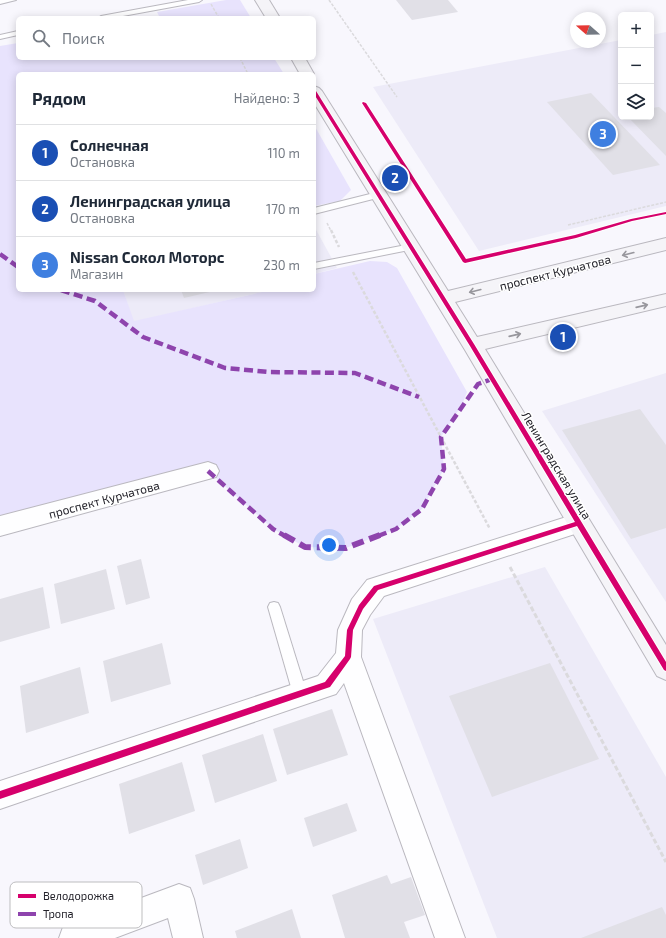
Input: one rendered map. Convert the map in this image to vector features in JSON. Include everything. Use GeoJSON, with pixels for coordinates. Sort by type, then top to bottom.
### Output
{"type":"FeatureCollection","features":[{"type":"Feature","properties":{"kind":"street"},"geometry":{"type":"LineString","coordinates":[[261,0],[271,16]]}},
{"type":"Feature","properties":{"kind":"street"},"geometry":{"type":"LineString","coordinates":[[295,60],[303,72]]}},
{"type":"Feature","properties":{"kind":"street"},"geometry":{"type":"LineString","coordinates":[[299,60],[307,72]]}},
{"type":"Feature","properties":{"kind":"street"},"geometry":{"type":"LineString","coordinates":[[316,88],[445,298]]}},
{"type":"Feature","properties":{"kind":"street","name":"Ленинградская улица"},"geometry":{"type":"LineString","coordinates":[[316,94],[378,195],[474,344],[666,668]]}},
{"type":"Feature","properties":{"kind":"street","name":"проспект Курчатова"},"geometry":{"type":"LineString","coordinates":[[445,298],[666,244]]}},
{"type":"Feature","properties":{"kind":"street"},"geometry":{"type":"LineString","coordinates":[[666,300],[474,344],[666,652]]}},
{"type":"Feature","properties":{"kind":"street","name":"проспект Курчатова"},"geometry":{"type":"LineString","coordinates":[[0,526],[208,472]]}},
{"type":"Feature","properties":{"kind":"street"},"geometry":{"type":"LineString","coordinates":[[450,938],[348,657],[350,630],[361,607],[376,588],[579,523]]}},
{"type":"Feature","properties":{"kind":"street"},"geometry":{"type":"LineString","coordinates":[[0,795],[327,685],[348,657]]}},
{"type":"Feature","properties":{"kind":"street"},"geometry":{"type":"LineString","coordinates":[[142,913],[179,899],[188,938]]}},
{"type":"Feature","properties":{"kind":"street"},"geometry":{"type":"LineString","coordinates":[[74,938],[101,928]]}},
{"type":"Feature","properties":{"kind":"lane"},"geometry":{"type":"LineString","coordinates":[[0,2],[13,0]]}},
{"type":"Feature","properties":{"kind":"lane"},"geometry":{"type":"LineString","coordinates":[[112,16],[199,0]]}},
{"type":"Feature","properties":{"kind":"lane"},"geometry":{"type":"LineString","coordinates":[[0,37],[16,33]]}},
{"type":"Feature","properties":{"kind":"lane"},"geometry":{"type":"LineString","coordinates":[[316,210],[378,195]]}},
{"type":"Feature","properties":{"kind":"lane"},"geometry":{"type":"LineString","coordinates":[[316,266],[411,247]]}},
{"type":"Feature","properties":{"kind":"lane"},"geometry":{"type":"LineString","coordinates":[[274,607],[300,694]]}},
{"type":"Feature","properties":{"kind":"path"},"geometry":{"type":"LineString","coordinates":[[209,0],[217,16]]}},
{"type":"Feature","properties":{"kind":"path"},"geometry":{"type":"LineString","coordinates":[[329,0],[397,97]]}},
{"type":"Feature","properties":{"kind":"path"},"geometry":{"type":"LineString","coordinates":[[241,60],[247,72]]}},
{"type":"Feature","properties":{"kind":"path"},"geometry":{"type":"LineString","coordinates":[[568,225],[666,202]]}},
{"type":"Feature","properties":{"kind":"shaded area"},"geometry":{"type":"Polygon","coordinates":[[[226,0],[240,0],[250,16],[159,16],[157,12],[226,0]]]}},
{"type":"Feature","properties":{"kind":"shaded area"},"geometry":{"type":"Polygon","coordinates":[[[666,32],[666,206],[479,251],[373,87],[579,48],[606,48],[606,43],[618,41],[618,120],[654,120],[654,34],[666,32]]]}},
{"type":"Feature","properties":{"kind":"shaded area"},"geometry":{"type":"Polygon","coordinates":[[[16,43],[16,60],[275,60],[283,72],[16,72],[16,292],[124,292],[134,321],[262,292],[316,292],[316,274],[370,261],[387,262],[397,268],[467,392],[462,405],[441,437],[444,469],[422,509],[396,529],[346,548],[305,547],[273,529],[208,471],[0,519],[0,46],[16,43]]]}},
{"type":"Feature","properties":{"kind":"shaded area"},"geometry":{"type":"Polygon","coordinates":[[[316,129],[351,190],[340,201],[316,206],[316,129]]]}},
{"type":"Feature","properties":{"kind":"shaded area"},"geometry":{"type":"Polygon","coordinates":[[[316,230],[337,268],[316,273],[316,230]]]}},
{"type":"Feature","properties":{"kind":"shaded area"},"geometry":{"type":"Polygon","coordinates":[[[124,292],[262,292],[133,322],[124,292]]]}},
{"type":"Feature","properties":{"kind":"shaded area"},"geometry":{"type":"Polygon","coordinates":[[[666,373],[666,602],[542,411],[666,373]]]}},
{"type":"Feature","properties":{"kind":"shaded area"},"geometry":{"type":"Polygon","coordinates":[[[545,567],[666,777],[666,938],[497,938],[373,619],[545,567]]]}},
{"type":"Feature","properties":{"kind":"building"},"geometry":{"type":"Polygon","coordinates":[[[396,0],[448,0],[458,12],[412,20],[396,0]]]}},
{"type":"Feature","properties":{"kind":"building"},"geometry":{"type":"Polygon","coordinates":[[[591,93],[660,165],[613,175],[547,102],[591,93]]]}},
{"type":"Feature","properties":{"kind":"building"},"geometry":{"type":"Polygon","coordinates":[[[659,107],[666,113],[666,156],[631,120],[654,120],[654,108],[659,107]]]}},
{"type":"Feature","properties":{"kind":"building"},"geometry":{"type":"Polygon","coordinates":[[[182,292],[210,292],[184,298],[182,292]]]}},
{"type":"Feature","properties":{"kind":"building"},"geometry":{"type":"Polygon","coordinates":[[[640,409],[666,445],[666,528],[631,539],[562,430],[640,409]]]}},
{"type":"Feature","properties":{"kind":"building"},"geometry":{"type":"Polygon","coordinates":[[[141,559],[150,598],[126,605],[117,566],[141,559]]]}},
{"type":"Feature","properties":{"kind":"building"},"geometry":{"type":"Polygon","coordinates":[[[106,569],[115,609],[61,624],[54,584],[106,569]]]}},
{"type":"Feature","properties":{"kind":"building"},"geometry":{"type":"Polygon","coordinates":[[[43,587],[50,628],[0,642],[0,599],[43,587]]]}},
{"type":"Feature","properties":{"kind":"building"},"geometry":{"type":"Polygon","coordinates":[[[162,643],[171,684],[111,702],[103,661],[162,643]]]}},
{"type":"Feature","properties":{"kind":"building"},"geometry":{"type":"Polygon","coordinates":[[[550,663],[599,759],[492,797],[449,696],[550,663]]]}},
{"type":"Feature","properties":{"kind":"building"},"geometry":{"type":"Polygon","coordinates":[[[80,667],[89,713],[26,733],[20,686],[80,667]]]}},
{"type":"Feature","properties":{"kind":"building"},"geometry":{"type":"Polygon","coordinates":[[[332,709],[348,755],[287,775],[273,729],[332,709]]]}},
{"type":"Feature","properties":{"kind":"building"},"geometry":{"type":"Polygon","coordinates":[[[263,734],[277,781],[215,803],[202,755],[263,734]]]}},
{"type":"Feature","properties":{"kind":"building"},"geometry":{"type":"Polygon","coordinates":[[[182,762],[195,811],[129,834],[119,784],[182,762]]]}},
{"type":"Feature","properties":{"kind":"building"},"geometry":{"type":"Polygon","coordinates":[[[347,803],[357,831],[313,847],[304,818],[347,803]]]}},
{"type":"Feature","properties":{"kind":"building"},"geometry":{"type":"Polygon","coordinates":[[[240,839],[248,868],[203,885],[195,855],[240,839]]]}},
{"type":"Feature","properties":{"kind":"building"},"geometry":{"type":"Polygon","coordinates":[[[387,875],[391,884],[411,877],[425,915],[404,922],[410,938],[345,938],[332,895],[387,875]]]}},
{"type":"Feature","properties":{"kind":"building"},"geometry":{"type":"Polygon","coordinates":[[[662,907],[666,915],[666,938],[581,938],[662,907]]]}},
{"type":"Feature","properties":{"kind":"building"},"geometry":{"type":"Polygon","coordinates":[[[292,909],[301,938],[237,938],[235,931],[292,909]]]}},
{"type":"Feature","properties":{"kind":"marked path"},"geometry":{"type":"LineString","coordinates":[[0,254],[16,266]]}},
{"type":"Feature","properties":{"kind":"marked path"},"geometry":{"type":"LineString","coordinates":[[67,292],[95,301],[143,337],[225,368],[269,372],[355,373],[419,397]]}},
{"type":"Feature","properties":{"kind":"marked path"},"geometry":{"type":"LineString","coordinates":[[208,471],[273,529],[305,547],[346,548],[396,529],[422,509],[444,469],[441,437],[478,384],[492,379]]}},
{"type":"Feature","properties":{"kind":"cycle path"},"geometry":{"type":"LineString","coordinates":[[316,94],[472,345],[666,668]]}},
{"type":"Feature","properties":{"kind":"cycle path"},"geometry":{"type":"LineString","coordinates":[[364,103],[465,261],[576,236],[631,220],[666,213]]}},
{"type":"Feature","properties":{"kind":"cycle path"},"geometry":{"type":"LineString","coordinates":[[0,795],[327,685],[348,657],[350,630],[361,607],[376,588],[579,523]]}},
{"type":"Feature","properties":{"kind":"place","name":"Nissan Сокол Моторс"},"geometry":{"type":"Point","coordinates":[603,134]}},
{"type":"Feature","properties":{"kind":"place","name":"Ленинградская улица"},"geometry":{"type":"Point","coordinates":[395,178]}},
{"type":"Feature","properties":{"kind":"place","name":"Солнечная"},"geometry":{"type":"Point","coordinates":[563,337]}}]}
